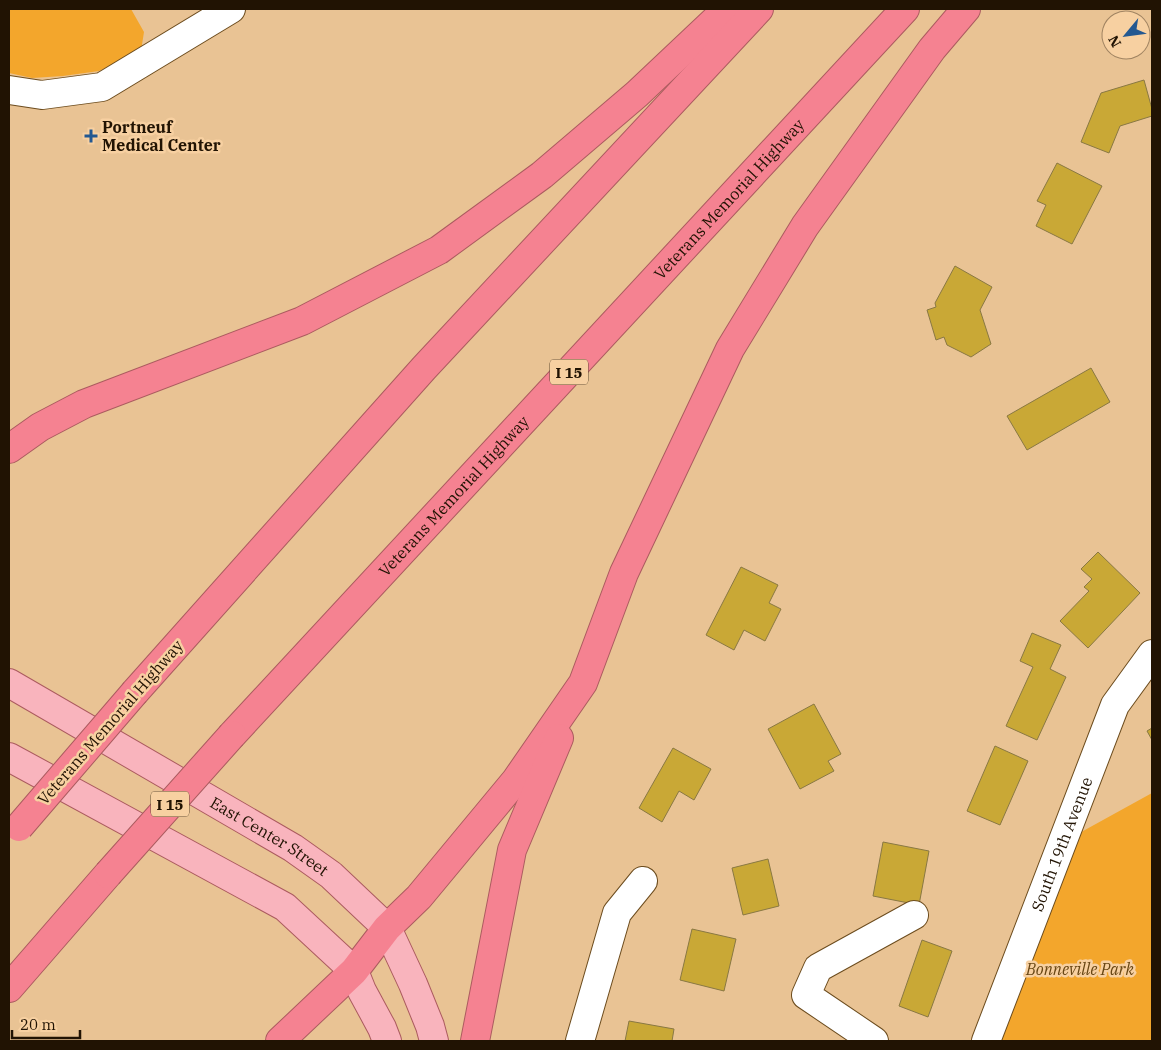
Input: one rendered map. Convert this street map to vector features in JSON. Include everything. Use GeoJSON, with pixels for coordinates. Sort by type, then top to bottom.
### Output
{"type":"FeatureCollection","features":[{"type":"Feature","properties":{"kind":"highway"},"geometry":{"type":"LineString","coordinates":[[9,449],[40,427],[84,404],[302,321],[439,250],[542,176],[637,94],[727,9]]}},
{"type":"Feature","properties":{"kind":"highway","name":"Veterans Memorial Highway"},"geometry":{"type":"LineString","coordinates":[[14,833],[135,692],[424,368],[760,9]]}},
{"type":"Feature","properties":{"kind":"highway","name":"Veterans Memorial Highway"},"geometry":{"type":"LineString","coordinates":[[9,988],[232,735],[905,9]]}},
{"type":"Feature","properties":{"kind":"highway"},"geometry":{"type":"LineString","coordinates":[[475,1041],[512,850],[583,683],[624,573],[730,349],[805,226],[932,49],[966,9]]}},
{"type":"Feature","properties":{"kind":"highway"},"geometry":{"type":"LineString","coordinates":[[280,1041],[354,971],[387,928],[419,897],[516,780],[583,683]]}},
{"type":"Feature","properties":{"kind":"main road","name":"East Center Street"},"geometry":{"type":"LineString","coordinates":[[9,682],[293,848],[331,875],[387,928],[413,984],[434,1041]]}},
{"type":"Feature","properties":{"kind":"main road"},"geometry":{"type":"LineString","coordinates":[[9,757],[285,908],[354,971],[387,1041]]}},
{"type":"Feature","properties":{"kind":"street"},"geometry":{"type":"LineString","coordinates":[[9,90],[42,95],[102,86],[231,9]]}},
{"type":"Feature","properties":{"kind":"street","name":"South 19th Avenue"},"geometry":{"type":"LineString","coordinates":[[986,1041],[1115,705],[1152,654]]}},
{"type":"Feature","properties":{"kind":"street"},"geometry":{"type":"LineString","coordinates":[[580,1041],[617,913],[643,881]]}},
{"type":"Feature","properties":{"kind":"street"},"geometry":{"type":"LineString","coordinates":[[874,1041],[806,995],[818,968],[914,915]]}},
{"type":"Feature","properties":{"kind":"green space"},"geometry":{"type":"Polygon","coordinates":[[[9,9],[131,9],[144,32],[141,51],[99,71],[32,78],[9,73],[9,9]]]}},
{"type":"Feature","properties":{"kind":"green space","name":"Bonneville Park"},"geometry":{"type":"Polygon","coordinates":[[[1152,793],[1152,1041],[978,1041],[1045,852],[1152,793]]]}},
{"type":"Feature","properties":{"kind":"building"},"geometry":{"type":"Polygon","coordinates":[[[1144,80],[1152,109],[1152,116],[1120,126],[1109,153],[1081,142],[1101,93],[1144,80]]]}},
{"type":"Feature","properties":{"kind":"building"},"geometry":{"type":"Polygon","coordinates":[[[1057,163],[1102,186],[1072,244],[1036,226],[1046,205],[1037,201],[1057,163]]]}},
{"type":"Feature","properties":{"kind":"building"},"geometry":{"type":"Polygon","coordinates":[[[955,266],[992,287],[980,310],[991,344],[971,357],[947,345],[944,337],[936,340],[927,310],[936,307],[935,303],[955,266]]]}},
{"type":"Feature","properties":{"kind":"building"},"geometry":{"type":"Polygon","coordinates":[[[1091,368],[1110,402],[1027,450],[1007,416],[1091,368]]]}},
{"type":"Feature","properties":{"kind":"building"},"geometry":{"type":"Polygon","coordinates":[[[1098,552],[1140,593],[1088,648],[1060,621],[1089,591],[1084,587],[1092,579],[1081,569],[1098,552]]]}},
{"type":"Feature","properties":{"kind":"building"},"geometry":{"type":"Polygon","coordinates":[[[741,567],[778,585],[769,603],[781,609],[765,641],[744,630],[734,650],[706,635],[741,567]]]}},
{"type":"Feature","properties":{"kind":"building"},"geometry":{"type":"Polygon","coordinates":[[[1032,633],[1061,645],[1050,669],[1066,677],[1037,740],[1006,726],[1033,667],[1020,661],[1032,633]]]}},
{"type":"Feature","properties":{"kind":"building"},"geometry":{"type":"Polygon","coordinates":[[[814,704],[841,754],[828,761],[834,771],[800,789],[768,729],[814,704]]]}},
{"type":"Feature","properties":{"kind":"building"},"geometry":{"type":"Polygon","coordinates":[[[1152,728],[1152,740],[1147,731],[1152,728]]]}},
{"type":"Feature","properties":{"kind":"building"},"geometry":{"type":"Polygon","coordinates":[[[995,746],[1028,761],[1000,825],[967,811],[995,746]]]}},
{"type":"Feature","properties":{"kind":"building"},"geometry":{"type":"Polygon","coordinates":[[[673,748],[711,769],[694,800],[679,791],[662,822],[639,808],[673,748]]]}},
{"type":"Feature","properties":{"kind":"building"},"geometry":{"type":"Polygon","coordinates":[[[883,842],[929,851],[919,905],[873,896],[883,842]]]}},
{"type":"Feature","properties":{"kind":"building"},"geometry":{"type":"Polygon","coordinates":[[[768,859],[779,906],[743,915],[732,868],[768,859]]]}},
{"type":"Feature","properties":{"kind":"building"},"geometry":{"type":"Polygon","coordinates":[[[692,929],[736,939],[724,991],[680,980],[692,929]]]}},
{"type":"Feature","properties":{"kind":"building"},"geometry":{"type":"Polygon","coordinates":[[[922,940],[952,951],[928,1017],[899,1006],[922,940]]]}},
{"type":"Feature","properties":{"kind":"building"},"geometry":{"type":"Polygon","coordinates":[[[629,1021],[674,1029],[672,1041],[625,1041],[629,1021]]]}},
{"type":"Feature","properties":{"kind":"place","name":"Portneuf Medical Center"},"geometry":{"type":"Point","coordinates":[91,136]}}]}
